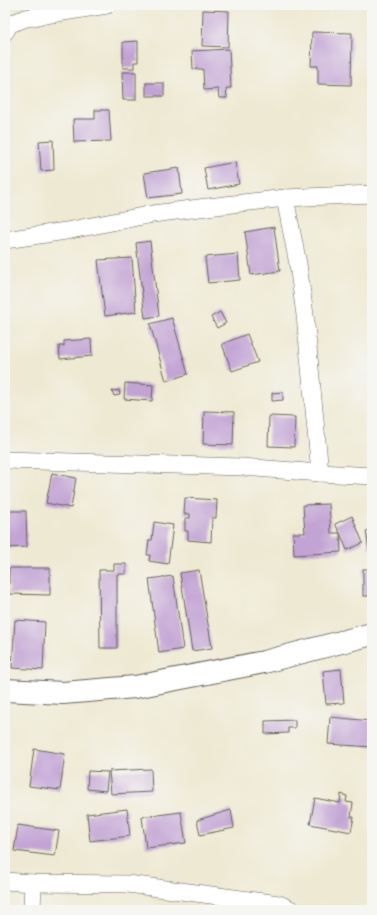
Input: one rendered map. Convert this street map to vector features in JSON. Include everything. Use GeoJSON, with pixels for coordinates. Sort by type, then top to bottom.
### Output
{"type":"FeatureCollection","features":[{"type":"Feature","properties":{"kind":"street"},"geometry":{"type":"LineString","coordinates":[[5,32],[10,24],[26,18],[107,5]]}},
{"type":"Feature","properties":{"kind":"street"},"geometry":{"type":"LineString","coordinates":[[5,240],[66,231],[153,214],[286,198],[372,194]]}},
{"type":"Feature","properties":{"kind":"street"},"geometry":{"type":"LineString","coordinates":[[286,198],[298,264],[305,315],[320,473]]}},
{"type":"Feature","properties":{"kind":"street"},"geometry":{"type":"LineString","coordinates":[[5,460],[242,467],[372,476]]}},
{"type":"Feature","properties":{"kind":"street"},"geometry":{"type":"LineString","coordinates":[[5,690],[63,693],[135,687],[264,662],[372,634]]}},
{"type":"Feature","properties":{"kind":"street"},"geometry":{"type":"LineString","coordinates":[[5,881],[34,883],[128,884],[279,904],[292,910]]}},
{"type":"Feature","properties":{"kind":"street"},"geometry":{"type":"LineString","coordinates":[[32,910],[34,883]]}},
{"type":"Feature","properties":{"kind":"building"},"geometry":{"type":"Polygon","coordinates":[[[203,10],[229,11],[228,47],[202,46],[203,10]]]}},
{"type":"Feature","properties":{"kind":"building"},"geometry":{"type":"Polygon","coordinates":[[[312,32],[352,33],[351,85],[318,84],[318,66],[311,66],[312,32]]]}},
{"type":"Feature","properties":{"kind":"building"},"geometry":{"type":"Polygon","coordinates":[[[138,41],[138,62],[134,62],[134,68],[123,68],[123,42],[138,41]]]}},
{"type":"Feature","properties":{"kind":"building"},"geometry":{"type":"Polygon","coordinates":[[[229,49],[231,88],[226,88],[227,98],[219,98],[218,89],[204,90],[203,69],[193,69],[192,51],[229,49]]]}},
{"type":"Feature","properties":{"kind":"building"},"geometry":{"type":"Polygon","coordinates":[[[122,72],[136,72],[136,100],[123,100],[122,72]]]}},
{"type":"Feature","properties":{"kind":"building"},"geometry":{"type":"Polygon","coordinates":[[[146,83],[164,83],[164,96],[146,96],[146,83]]]}},
{"type":"Feature","properties":{"kind":"building"},"geometry":{"type":"Polygon","coordinates":[[[95,110],[109,110],[111,141],[74,142],[73,119],[95,119],[95,110]]]}},
{"type":"Feature","properties":{"kind":"building"},"geometry":{"type":"Polygon","coordinates":[[[53,140],[54,170],[41,171],[39,141],[53,140]]]}},
{"type":"Feature","properties":{"kind":"building"},"geometry":{"type":"Polygon","coordinates":[[[235,162],[239,184],[208,190],[204,168],[235,162]]]}},
{"type":"Feature","properties":{"kind":"building"},"geometry":{"type":"Polygon","coordinates":[[[179,168],[182,194],[148,198],[144,173],[179,168]]]}},
{"type":"Feature","properties":{"kind":"building"},"geometry":{"type":"Polygon","coordinates":[[[274,227],[280,271],[251,275],[245,232],[274,227]]]}},
{"type":"Feature","properties":{"kind":"building"},"geometry":{"type":"Polygon","coordinates":[[[150,241],[159,316],[145,318],[136,243],[150,241]]]}},
{"type":"Feature","properties":{"kind":"building"},"geometry":{"type":"Polygon","coordinates":[[[238,254],[240,280],[208,283],[205,257],[238,254]]]}},
{"type":"Feature","properties":{"kind":"building"},"geometry":{"type":"Polygon","coordinates":[[[132,258],[136,312],[105,316],[98,260],[132,258]]]}},
{"type":"Feature","properties":{"kind":"building"},"geometry":{"type":"Polygon","coordinates":[[[220,312],[226,323],[217,328],[211,317],[220,312]]]}},
{"type":"Feature","properties":{"kind":"building"},"geometry":{"type":"Polygon","coordinates":[[[172,318],[188,374],[166,381],[150,324],[172,318]]]}},
{"type":"Feature","properties":{"kind":"building"},"geometry":{"type":"Polygon","coordinates":[[[247,334],[258,362],[232,371],[222,344],[247,334]]]}},
{"type":"Feature","properties":{"kind":"building"},"geometry":{"type":"Polygon","coordinates":[[[91,339],[92,356],[60,359],[59,346],[64,346],[64,341],[91,339]]]}},
{"type":"Feature","properties":{"kind":"building"},"geometry":{"type":"Polygon","coordinates":[[[125,383],[153,385],[152,401],[124,399],[125,383]]]}},
{"type":"Feature","properties":{"kind":"building"},"geometry":{"type":"Polygon","coordinates":[[[119,390],[120,395],[114,396],[112,391],[119,390]]]}},
{"type":"Feature","properties":{"kind":"building"},"geometry":{"type":"Polygon","coordinates":[[[283,392],[283,400],[272,401],[272,393],[283,392]]]}},
{"type":"Feature","properties":{"kind":"building"},"geometry":{"type":"Polygon","coordinates":[[[204,411],[234,412],[233,445],[203,444],[204,411]]]}},
{"type":"Feature","properties":{"kind":"building"},"geometry":{"type":"Polygon","coordinates":[[[269,416],[295,417],[294,447],[268,446],[269,416]]]}},
{"type":"Feature","properties":{"kind":"building"},"geometry":{"type":"Polygon","coordinates":[[[52,473],[76,478],[71,508],[46,503],[52,473]]]}},
{"type":"Feature","properties":{"kind":"building"},"geometry":{"type":"Polygon","coordinates":[[[185,498],[217,500],[216,518],[212,518],[211,542],[188,540],[188,531],[185,531],[185,518],[190,518],[190,514],[184,514],[185,498]]]}},
{"type":"Feature","properties":{"kind":"building"},"geometry":{"type":"Polygon","coordinates":[[[329,504],[331,533],[340,533],[341,552],[294,555],[293,533],[305,533],[303,505],[329,504]]]}},
{"type":"Feature","properties":{"kind":"building"},"geometry":{"type":"Polygon","coordinates":[[[5,511],[26,511],[27,547],[5,548],[5,511]]]}},
{"type":"Feature","properties":{"kind":"building"},"geometry":{"type":"Polygon","coordinates":[[[352,516],[363,543],[347,550],[335,524],[352,516]]]}},
{"type":"Feature","properties":{"kind":"building"},"geometry":{"type":"Polygon","coordinates":[[[154,522],[173,525],[168,564],[149,561],[150,555],[147,555],[149,540],[152,540],[154,522]]]}},
{"type":"Feature","properties":{"kind":"building"},"geometry":{"type":"Polygon","coordinates":[[[372,530],[372,548],[369,549],[366,531],[372,530]]]}},
{"type":"Feature","properties":{"kind":"building"},"geometry":{"type":"Polygon","coordinates":[[[114,564],[126,564],[126,574],[117,574],[117,648],[100,648],[99,570],[114,570],[114,564]]]}},
{"type":"Feature","properties":{"kind":"building"},"geometry":{"type":"Polygon","coordinates":[[[9,568],[50,568],[50,595],[9,594],[9,568]]]}},
{"type":"Feature","properties":{"kind":"building"},"geometry":{"type":"Polygon","coordinates":[[[363,569],[372,569],[372,596],[363,596],[363,569]]]}},
{"type":"Feature","properties":{"kind":"building"},"geometry":{"type":"Polygon","coordinates":[[[199,570],[212,648],[192,651],[180,573],[199,570]]]}},
{"type":"Feature","properties":{"kind":"building"},"geometry":{"type":"Polygon","coordinates":[[[173,576],[183,649],[159,653],[149,579],[173,576]]]}},
{"type":"Feature","properties":{"kind":"building"},"geometry":{"type":"Polygon","coordinates":[[[15,620],[45,622],[43,670],[12,668],[15,620]]]}},
{"type":"Feature","properties":{"kind":"building"},"geometry":{"type":"Polygon","coordinates":[[[341,669],[344,703],[326,704],[323,671],[341,669]]]}},
{"type":"Feature","properties":{"kind":"building"},"geometry":{"type":"Polygon","coordinates":[[[330,717],[372,721],[372,747],[328,744],[330,717]]]}},
{"type":"Feature","properties":{"kind":"building"},"geometry":{"type":"Polygon","coordinates":[[[295,720],[295,728],[288,728],[288,733],[265,734],[265,721],[295,720]]]}},
{"type":"Feature","properties":{"kind":"building"},"geometry":{"type":"Polygon","coordinates":[[[34,749],[65,754],[60,790],[29,786],[34,749]]]}},
{"type":"Feature","properties":{"kind":"building"},"geometry":{"type":"Polygon","coordinates":[[[151,769],[152,792],[111,794],[109,771],[151,769]]]}},
{"type":"Feature","properties":{"kind":"building"},"geometry":{"type":"Polygon","coordinates":[[[88,771],[108,772],[106,791],[87,789],[88,771]]]}},
{"type":"Feature","properties":{"kind":"building"},"geometry":{"type":"Polygon","coordinates":[[[341,794],[347,796],[346,802],[353,803],[351,817],[354,817],[351,832],[310,824],[315,798],[340,803],[341,794]]]}},
{"type":"Feature","properties":{"kind":"building"},"geometry":{"type":"Polygon","coordinates":[[[127,809],[130,836],[90,841],[87,814],[127,809]]]}},
{"type":"Feature","properties":{"kind":"building"},"geometry":{"type":"Polygon","coordinates":[[[231,810],[234,828],[200,835],[197,820],[231,810]]]}},
{"type":"Feature","properties":{"kind":"building"},"geometry":{"type":"Polygon","coordinates":[[[181,812],[186,843],[146,848],[142,817],[181,812]]]}},
{"type":"Feature","properties":{"kind":"building"},"geometry":{"type":"Polygon","coordinates":[[[18,825],[59,831],[55,856],[14,851],[18,825]]]}}]}
